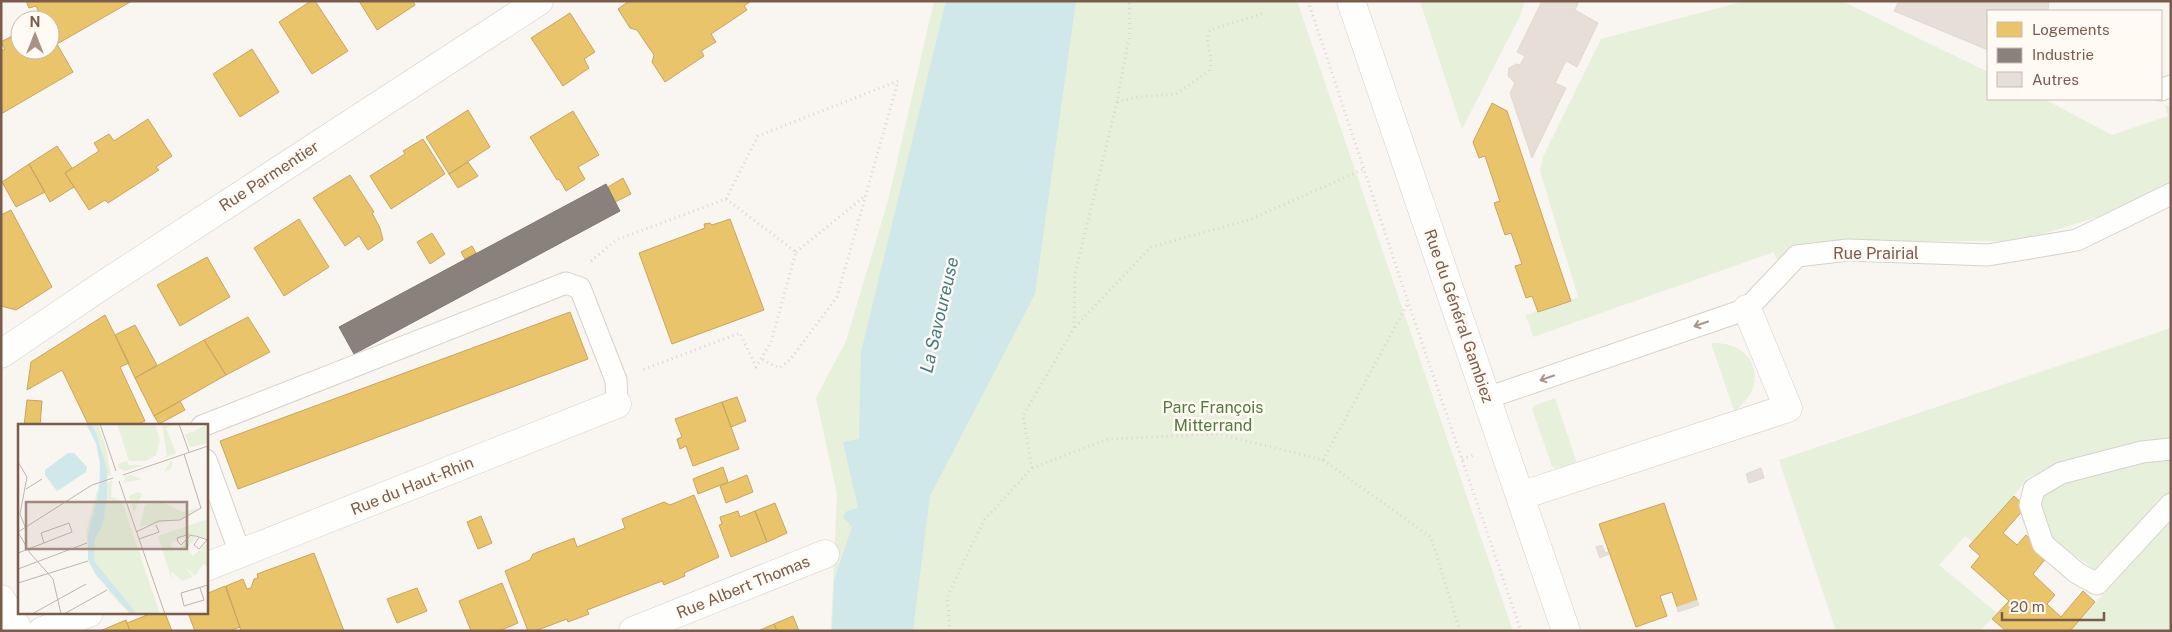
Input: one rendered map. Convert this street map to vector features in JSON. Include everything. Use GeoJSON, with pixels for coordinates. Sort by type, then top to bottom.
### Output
{"type":"FeatureCollection","features":[{"type":"Feature","properties":{"kind":"street","name":"Rue Parmentier"},"geometry":{"type":"LineString","coordinates":[[1,354],[103,285],[540,1]]}},
{"type":"Feature","properties":{"kind":"street","name":"Rue du Général Gambiez"},"geometry":{"type":"LineString","coordinates":[[1351,1],[1566,631]]}},
{"type":"Feature","properties":{"kind":"street"},"geometry":{"type":"LineString","coordinates":[[1520,496],[1788,408],[1747,308]]}},
{"type":"Feature","properties":{"kind":"street","name":"Rue du Haut-Rhin"},"geometry":{"type":"LineString","coordinates":[[208,566],[616,392]]}},
{"type":"Feature","properties":{"kind":"street","name":"Rue Albert Thomas"},"geometry":{"type":"LineString","coordinates":[[633,631],[825,554]]}},
{"type":"Feature","properties":{"kind":"street"},"geometry":{"type":"LineString","coordinates":[[1,599],[19,631]]}},
{"type":"Feature","properties":{"kind":"street"},"geometry":{"type":"LineString","coordinates":[[42,631],[86,614]]}},
{"type":"Feature","properties":{"kind":"lane","name":"Rue Prairial"},"geometry":{"type":"LineString","coordinates":[[1487,398],[1747,308],[1797,256],[1848,250],[1988,255],[2076,240],[2171,194]]}},
{"type":"Feature","properties":{"kind":"lane"},"geometry":{"type":"LineString","coordinates":[[207,424],[566,283],[580,288],[616,392]]}},
{"type":"Feature","properties":{"kind":"lane"},"geometry":{"type":"LineString","coordinates":[[2171,449],[2142,452],[2061,473],[2034,489],[2030,505],[2044,544],[2076,573],[2096,584],[2171,504]]}},
{"type":"Feature","properties":{"kind":"lane"},"geometry":{"type":"LineString","coordinates":[[208,465],[240,553]]}},
{"type":"Feature","properties":{"kind":"path"},"geometry":{"type":"LineString","coordinates":[[1074,328],[1075,274],[1117,102],[1130,32],[1129,1]]}},
{"type":"Feature","properties":{"kind":"path"},"geometry":{"type":"LineString","coordinates":[[1308,1],[1408,302],[1521,631]]}},
{"type":"Feature","properties":{"kind":"path"},"geometry":{"type":"LineString","coordinates":[[1117,102],[1138,97],[1176,94],[1185,89],[1209,71],[1211,59],[1206,39],[1210,30],[1264,12]]}},
{"type":"Feature","properties":{"kind":"path"},"geometry":{"type":"LineString","coordinates":[[566,283],[616,240],[726,199],[758,136],[898,81],[837,297],[790,360],[779,368],[761,359]]}},
{"type":"Feature","properties":{"kind":"path"},"geometry":{"type":"LineString","coordinates":[[1032,468],[1023,416],[1074,328],[1151,247],[1249,220],[1364,169]]}},
{"type":"Feature","properties":{"kind":"path"},"geometry":{"type":"LineString","coordinates":[[616,392],[740,333],[756,367],[771,342],[796,252],[866,196]]}},
{"type":"Feature","properties":{"kind":"path"},"geometry":{"type":"LineString","coordinates":[[726,199],[796,252]]}},
{"type":"Feature","properties":{"kind":"path"},"geometry":{"type":"LineString","coordinates":[[1323,460],[1408,302]]}},
{"type":"Feature","properties":{"kind":"path"},"geometry":{"type":"LineString","coordinates":[[950,631],[947,596],[984,520],[1032,468],[1108,439],[1219,434],[1323,460],[1431,537],[1460,631]]}},
{"type":"Feature","properties":{"kind":"green space","name":"Parc François Mitterrand"},"geometry":{"type":"Polygon","coordinates":[[[934,1],[1297,1],[1513,631],[831,631],[837,494],[816,398],[846,341],[888,201],[934,1]]]}},
{"type":"Feature","properties":{"kind":"green space"},"geometry":{"type":"Polygon","coordinates":[[[1420,1],[1525,1],[1520,16],[1462,129],[1420,1]]]}},
{"type":"Feature","properties":{"kind":"green space"},"geometry":{"type":"Polygon","coordinates":[[[1745,1],[1842,1],[1987,72],[1987,100],[2046,100],[2112,135],[2168,116],[2165,106],[2171,105],[2171,183],[2114,212],[2039,235],[2002,241],[1864,241],[1827,244],[1777,260],[1774,252],[1533,337],[1526,315],[1578,297],[1540,171],[1543,157],[1601,39],[1745,1]]]}},
{"type":"Feature","properties":{"kind":"green space"},"geometry":{"type":"Polygon","coordinates":[[[2171,328],[2171,442],[2093,454],[2049,467],[2027,478],[2014,496],[1973,542],[1965,536],[1939,565],[1997,613],[1980,631],[1836,631],[1779,460],[2171,328]]]}},
{"type":"Feature","properties":{"kind":"green space"},"geometry":{"type":"Polygon","coordinates":[[[1711,343],[1726,344],[1739,349],[1748,357],[1753,367],[1755,378],[1752,389],[1745,401],[1734,411],[1711,343]]]}},
{"type":"Feature","properties":{"kind":"green space"},"geometry":{"type":"Polygon","coordinates":[[[1555,398],[1578,466],[1559,472],[1552,466],[1532,409],[1536,405],[1555,398]]]}},
{"type":"Feature","properties":{"kind":"green space"},"geometry":{"type":"Polygon","coordinates":[[[2171,458],[2171,491],[2098,572],[2048,536],[2038,507],[2043,494],[2074,476],[2133,462],[2171,458]]]}},
{"type":"Feature","properties":{"kind":"green space"},"geometry":{"type":"Polygon","coordinates":[[[2171,518],[2171,621],[2169,623],[2171,631],[2070,631],[2171,518]]]}},
{"type":"Feature","properties":{"kind":"water","name":"La Savoureuse"},"geometry":{"type":"Polygon","coordinates":[[[946,1],[1076,1],[1035,294],[930,496],[913,631],[832,631],[834,580],[852,527],[843,517],[847,511],[858,508],[843,442],[859,439],[861,352],[946,1]]]}},
{"type":"Feature","properties":{"kind":"building: Logements"},"geometry":{"type":"Polygon","coordinates":[[[26,1],[132,1],[60,42],[60,10],[38,10],[36,6],[29,8],[26,1]]]}},
{"type":"Feature","properties":{"kind":"building: Logements"},"geometry":{"type":"Polygon","coordinates":[[[311,1],[315,1],[348,51],[312,74],[279,22],[311,1]]]}},
{"type":"Feature","properties":{"kind":"building: Logements"},"geometry":{"type":"Polygon","coordinates":[[[359,1],[413,1],[415,5],[377,30],[359,1]]]}},
{"type":"Feature","properties":{"kind":"building: Logements"},"geometry":{"type":"Polygon","coordinates":[[[629,1],[751,1],[744,6],[747,10],[711,34],[716,42],[701,51],[704,56],[665,82],[652,62],[654,55],[637,30],[630,28],[618,9],[629,1]]]}},
{"type":"Feature","properties":{"kind":"building: Logements"},"geometry":{"type":"Polygon","coordinates":[[[570,13],[595,52],[584,59],[589,68],[563,86],[531,38],[570,13]]]}},
{"type":"Feature","properties":{"kind":"building: Logements"},"geometry":{"type":"Polygon","coordinates":[[[10,37],[10,60],[60,60],[60,49],[73,72],[1,114],[1,51],[5,49],[1,42],[10,37]]]}},
{"type":"Feature","properties":{"kind":"building: Logements"},"geometry":{"type":"Polygon","coordinates":[[[252,49],[279,92],[240,117],[213,74],[252,49]]]}},
{"type":"Feature","properties":{"kind":"building: Logements"},"geometry":{"type":"Polygon","coordinates":[[[1492,103],[1507,111],[1571,301],[1538,312],[1532,296],[1526,298],[1515,266],[1522,264],[1511,233],[1505,235],[1494,203],[1500,201],[1485,156],[1479,158],[1473,142],[1492,103]]]}},
{"type":"Feature","properties":{"kind":"building: Logements"},"geometry":{"type":"Polygon","coordinates":[[[468,110],[490,147],[449,174],[426,137],[468,110]]]}},
{"type":"Feature","properties":{"kind":"building: Logements"},"geometry":{"type":"Polygon","coordinates":[[[573,111],[599,155],[578,167],[585,179],[566,191],[530,137],[573,111]]]}},
{"type":"Feature","properties":{"kind":"building: Logements"},"geometry":{"type":"Polygon","coordinates":[[[148,119],[172,156],[156,167],[159,170],[108,203],[105,200],[89,210],[65,173],[99,151],[94,143],[109,134],[114,141],[148,119]]]}},
{"type":"Feature","properties":{"kind":"building: Logements"},"geometry":{"type":"Polygon","coordinates":[[[423,139],[445,174],[391,209],[370,176],[405,154],[403,151],[423,139]]]}},
{"type":"Feature","properties":{"kind":"building: Logements"},"geometry":{"type":"Polygon","coordinates":[[[57,146],[72,168],[65,173],[74,187],[50,202],[29,164],[57,146]]]}},
{"type":"Feature","properties":{"kind":"building: Logements"},"geometry":{"type":"Polygon","coordinates":[[[468,162],[478,176],[458,188],[449,174],[468,162]]]}},
{"type":"Feature","properties":{"kind":"building: Logements"},"geometry":{"type":"Polygon","coordinates":[[[29,164],[45,192],[16,207],[2,182],[29,164]]]}},
{"type":"Feature","properties":{"kind":"building: Logements"},"geometry":{"type":"Polygon","coordinates":[[[350,175],[374,212],[372,213],[380,228],[383,240],[368,250],[359,236],[345,246],[313,198],[350,175]]]}},
{"type":"Feature","properties":{"kind":"building: Logements"},"geometry":{"type":"Polygon","coordinates":[[[623,178],[631,194],[615,202],[608,187],[623,178]]]}},
{"type":"Feature","properties":{"kind":"building: Logements"},"geometry":{"type":"Polygon","coordinates":[[[11,210],[52,287],[16,310],[1,306],[1,215],[11,210]]]}},
{"type":"Feature","properties":{"kind":"building: Logements"},"geometry":{"type":"Polygon","coordinates":[[[299,219],[329,267],[284,296],[254,248],[299,219]]]}},
{"type":"Feature","properties":{"kind":"building: Logements"},"geometry":{"type":"Polygon","coordinates":[[[730,219],[764,310],[672,344],[639,253],[705,228],[704,224],[710,223],[712,225],[730,219]]]}},
{"type":"Feature","properties":{"kind":"building: Logements"},"geometry":{"type":"Polygon","coordinates":[[[432,233],[445,254],[430,264],[417,242],[432,233]]]}},
{"type":"Feature","properties":{"kind":"building: Logements"},"geometry":{"type":"Polygon","coordinates":[[[472,246],[476,253],[465,259],[461,252],[472,246]]]}},
{"type":"Feature","properties":{"kind":"building: Logements"},"geometry":{"type":"Polygon","coordinates":[[[207,257],[230,297],[180,326],[157,285],[207,257]]]}},
{"type":"Feature","properties":{"kind":"building: Logements"},"geometry":{"type":"Polygon","coordinates":[[[570,312],[588,359],[238,489],[220,441],[570,312]]]}},
{"type":"Feature","properties":{"kind":"building: Logements"},"geometry":{"type":"Polygon","coordinates":[[[105,315],[129,363],[120,367],[145,421],[138,424],[88,424],[62,370],[27,390],[31,362],[105,315]]]}},
{"type":"Feature","properties":{"kind":"building: Logements"},"geometry":{"type":"Polygon","coordinates":[[[248,317],[270,352],[226,375],[204,340],[248,317]]]}},
{"type":"Feature","properties":{"kind":"building: Logements"},"geometry":{"type":"Polygon","coordinates":[[[135,325],[157,365],[135,378],[115,335],[135,325]]]}},
{"type":"Feature","properties":{"kind":"building: Logements"},"geometry":{"type":"Polygon","coordinates":[[[204,340],[226,375],[154,416],[135,378],[204,340]]]}},
{"type":"Feature","properties":{"kind":"building: Logements"},"geometry":{"type":"Polygon","coordinates":[[[737,397],[746,421],[731,427],[722,402],[737,397]]]}},
{"type":"Feature","properties":{"kind":"building: Logements"},"geometry":{"type":"Polygon","coordinates":[[[27,400],[42,401],[40,424],[24,424],[27,400]]]}},
{"type":"Feature","properties":{"kind":"building: Logements"},"geometry":{"type":"Polygon","coordinates":[[[180,401],[185,410],[159,424],[154,416],[180,401]]]}},
{"type":"Feature","properties":{"kind":"building: Logements"},"geometry":{"type":"Polygon","coordinates":[[[722,402],[739,449],[693,466],[686,446],[680,449],[677,439],[682,437],[675,419],[722,402]]]}},
{"type":"Feature","properties":{"kind":"building: Logements"},"geometry":{"type":"Polygon","coordinates":[[[723,467],[728,482],[698,494],[693,479],[723,467]]]}},
{"type":"Feature","properties":{"kind":"building: Logements"},"geometry":{"type":"Polygon","coordinates":[[[747,475],[753,492],[726,503],[720,486],[747,475]]]}},
{"type":"Feature","properties":{"kind":"building: Logements"},"geometry":{"type":"Polygon","coordinates":[[[694,495],[719,557],[684,573],[685,576],[664,585],[662,581],[587,610],[589,614],[568,622],[567,619],[535,631],[528,631],[505,571],[530,560],[533,554],[574,538],[577,547],[625,528],[622,519],[664,502],[670,505],[694,495]]]}},
{"type":"Feature","properties":{"kind":"building: Logements"},"geometry":{"type":"Polygon","coordinates":[[[2014,496],[2026,507],[2003,533],[2017,545],[2026,535],[2048,556],[2033,574],[2055,595],[2047,604],[2061,617],[2083,591],[2095,602],[2070,631],[2006,631],[1992,619],[2009,601],[1971,567],[1980,556],[1969,546],[2014,496]]]}},
{"type":"Feature","properties":{"kind":"building: Logements"},"geometry":{"type":"Polygon","coordinates":[[[775,503],[787,533],[767,542],[755,511],[775,503]]]}},
{"type":"Feature","properties":{"kind":"building: Logements"},"geometry":{"type":"Polygon","coordinates":[[[1664,503],[1697,600],[1677,607],[1672,592],[1660,596],[1667,616],[1636,627],[1599,524],[1664,503]]]}},
{"type":"Feature","properties":{"kind":"building: Logements"},"geometry":{"type":"Polygon","coordinates":[[[738,511],[740,517],[755,511],[767,542],[731,557],[719,525],[722,524],[720,517],[738,511]]]}},
{"type":"Feature","properties":{"kind":"building: Logements"},"geometry":{"type":"Polygon","coordinates":[[[481,516],[492,543],[478,549],[467,522],[481,516]]]}},
{"type":"Feature","properties":{"kind":"building: Logements"},"geometry":{"type":"Polygon","coordinates":[[[314,553],[344,631],[241,631],[226,586],[243,579],[247,589],[251,588],[254,579],[258,578],[257,574],[314,553]]]}},
{"type":"Feature","properties":{"kind":"building: Logements"},"geometry":{"type":"Polygon","coordinates":[[[502,583],[518,623],[499,631],[471,631],[459,601],[502,583]]]}},
{"type":"Feature","properties":{"kind":"building: Logements"},"geometry":{"type":"Polygon","coordinates":[[[225,586],[240,627],[229,631],[195,631],[188,614],[208,614],[208,593],[225,586]]]}},
{"type":"Feature","properties":{"kind":"building: Logements"},"geometry":{"type":"Polygon","coordinates":[[[417,588],[427,611],[397,623],[387,599],[417,588]]]}},
{"type":"Feature","properties":{"kind":"building: Logements"},"geometry":{"type":"Polygon","coordinates":[[[150,614],[165,614],[172,631],[130,631],[127,623],[150,614]]]}},
{"type":"Feature","properties":{"kind":"building: Logements"},"geometry":{"type":"Polygon","coordinates":[[[793,616],[799,631],[777,631],[774,624],[793,616]]]}},
{"type":"Feature","properties":{"kind":"building: Logements"},"geometry":{"type":"Polygon","coordinates":[[[126,620],[130,631],[100,631],[126,620]]]}},
{"type":"Feature","properties":{"kind":"building: Logements"},"geometry":{"type":"Polygon","coordinates":[[[774,624],[777,631],[758,631],[774,624]]]}},
{"type":"Feature","properties":{"kind":"building: Industrie"},"geometry":{"type":"Polygon","coordinates":[[[606,184],[620,211],[354,354],[339,327],[606,184]]]}},
{"type":"Feature","properties":{"kind":"building: Autres"},"geometry":{"type":"Polygon","coordinates":[[[1542,1],[1579,1],[1575,10],[1598,23],[1577,67],[1566,61],[1555,83],[1566,88],[1532,158],[1510,93],[1515,83],[1508,76],[1509,68],[1516,64],[1520,65],[1525,56],[1517,52],[1542,1]]]}},
{"type":"Feature","properties":{"kind":"building: Autres"},"geometry":{"type":"Polygon","coordinates":[[[1899,1],[2049,1],[2048,10],[1987,10],[1987,50],[1894,11],[1899,1]]]}},
{"type":"Feature","properties":{"kind":"building: Autres"},"geometry":{"type":"Polygon","coordinates":[[[1761,468],[1764,478],[1749,483],[1746,474],[1761,468]]]}},
{"type":"Feature","properties":{"kind":"building: Autres"},"geometry":{"type":"Polygon","coordinates":[[[1602,545],[1605,553],[1608,552],[1609,554],[1600,558],[1596,547],[1602,545]]]}},
{"type":"Feature","properties":{"kind":"building: Autres"},"geometry":{"type":"Polygon","coordinates":[[[1697,600],[1699,605],[1678,612],[1677,607],[1697,600]]]}}]}
